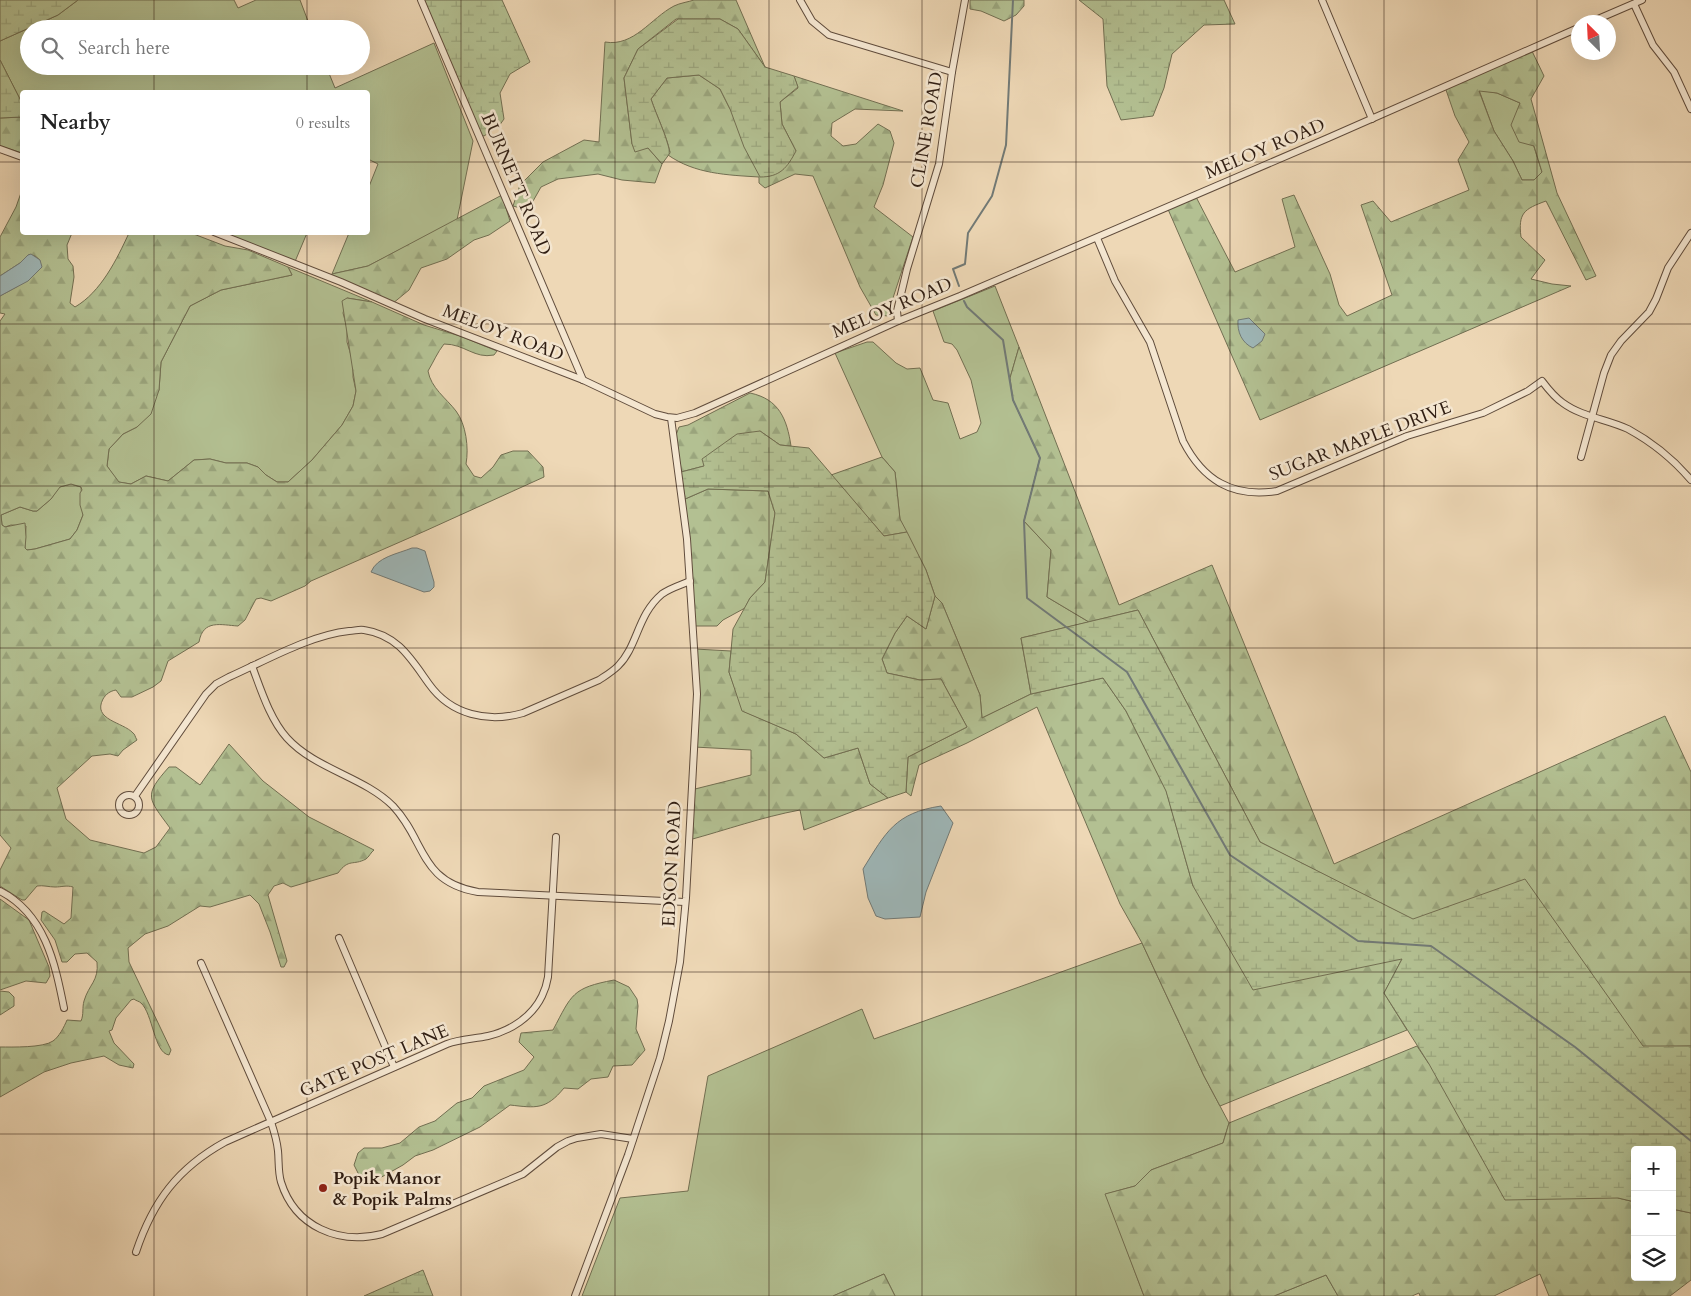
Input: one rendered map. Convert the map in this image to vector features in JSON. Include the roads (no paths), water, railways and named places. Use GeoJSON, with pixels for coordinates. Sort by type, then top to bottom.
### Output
{"type":"FeatureCollection","features":[{"type":"Feature","properties":{"kind":"street","name":"BURNETT ROAD"},"geometry":{"type":"LineString","coordinates":[[421,0],[583,380]]}},
{"type":"Feature","properties":{"kind":"street"},"geometry":{"type":"LineString","coordinates":[[800,0],[812,21],[829,35],[952,72]]}},
{"type":"Feature","properties":{"kind":"street","name":"CLINE ROAD"},"geometry":{"type":"LineString","coordinates":[[898,321],[897,311],[907,269],[939,164],[952,72],[965,0]]}},
{"type":"Feature","properties":{"kind":"street"},"geometry":{"type":"LineString","coordinates":[[1608,15],[1642,0]]}},
{"type":"Feature","properties":{"kind":"street"},"geometry":{"type":"LineString","coordinates":[[1324,1],[1372,119]]}},
{"type":"Feature","properties":{"kind":"street"},"geometry":{"type":"LineString","coordinates":[[1634,4],[1653,45],[1674,72],[1691,109]]}},
{"type":"Feature","properties":{"kind":"street","name":"MELOY ROAD"},"geometry":{"type":"LineString","coordinates":[[222,235],[341,282],[425,319],[583,380],[655,414],[672,418],[682,417],[711,406],[810,359],[1097,238],[1571,31]]}},
{"type":"Feature","properties":{"kind":"street"},"geometry":{"type":"LineString","coordinates":[[0,149],[20,156]]}},
{"type":"Feature","properties":{"kind":"street"},"geometry":{"type":"LineString","coordinates":[[1581,457],[1611,356],[1621,341],[1649,312],[1668,268],[1691,233]]}},
{"type":"Feature","properties":{"kind":"street","name":"SUGAR MAPLE DRIVE"},"geometry":{"type":"LineString","coordinates":[[1097,238],[1115,281],[1150,342],[1189,454],[1201,469],[1215,480],[1234,489],[1257,493],[1283,489],[1407,436],[1483,413],[1528,391],[1542,381],[1554,396],[1564,404],[1592,416]]}},
{"type":"Feature","properties":{"kind":"street"},"geometry":{"type":"LineString","coordinates":[[1592,416],[1621,426],[1650,442],[1676,463],[1691,480]]}},
{"type":"Feature","properties":{"kind":"street","name":"EDSON ROAD"},"geometry":{"type":"LineString","coordinates":[[575,1296],[633,1139],[660,1058],[670,1021],[680,962],[686,902],[697,694],[683,500],[672,418]]}},
{"type":"Feature","properties":{"kind":"street"},"geometry":{"type":"LineString","coordinates":[[135,796],[206,694],[222,680],[322,635],[363,629],[392,640],[413,660],[435,692],[455,708],[468,714],[483,717],[512,716],[599,680],[619,666],[653,603],[664,593],[690,581]]}},
{"type":"Feature","properties":{"kind":"street"},"geometry":{"type":"LineString","coordinates":[[252,666],[273,716],[288,739],[304,752],[386,800],[402,819],[427,863],[438,875],[467,890],[686,902]]}},
{"type":"Feature","properties":{"kind":"street","name":"GATE POST LANE"},"geometry":{"type":"LineString","coordinates":[[136,1252],[158,1201],[173,1182],[192,1163],[225,1142],[457,1040],[489,1036],[506,1030],[520,1022],[533,1010],[542,996],[548,978],[556,837]]}},
{"type":"Feature","properties":{"kind":"street"},"geometry":{"type":"LineString","coordinates":[[0,891],[21,906],[44,935],[55,966],[64,1008]]}},
{"type":"Feature","properties":{"kind":"street"},"geometry":{"type":"LineString","coordinates":[[339,938],[394,1067]]}},
{"type":"Feature","properties":{"kind":"street"},"geometry":{"type":"LineString","coordinates":[[201,963],[271,1122],[278,1149],[281,1182],[291,1202],[308,1221],[327,1232],[354,1238],[367,1238],[382,1234],[523,1174],[557,1148],[573,1140],[601,1134],[633,1139]]}},
{"type":"Feature","properties":{"kind":"water"},"geometry":{"type":"Polygon","coordinates":[[[31,254],[40,260],[42,267],[28,281],[0,296],[0,276],[31,254]]]}},
{"type":"Feature","properties":{"kind":"water"},"geometry":{"type":"Polygon","coordinates":[[[1249,318],[1265,334],[1262,341],[1253,348],[1243,340],[1238,329],[1238,320],[1249,318]]]}},
{"type":"Feature","properties":{"kind":"water"},"geometry":{"type":"Polygon","coordinates":[[[412,548],[425,551],[434,582],[434,587],[430,591],[424,592],[371,572],[383,559],[412,548]]]}},
{"type":"Feature","properties":{"kind":"water"},"geometry":{"type":"Polygon","coordinates":[[[941,806],[953,823],[926,892],[920,917],[885,919],[876,916],[868,898],[863,869],[893,826],[902,819],[925,809],[941,806]]]}},
{"type":"Feature","properties":{"kind":"waterway"},"geometry":{"type":"LineString","coordinates":[[959,286],[953,269],[965,264],[968,233],[992,196],[1006,145],[1013,0]]}},
{"type":"Feature","properties":{"kind":"waterway"},"geometry":{"type":"LineString","coordinates":[[964,301],[967,307],[1003,340],[1013,400],[1040,458],[1024,521],[1027,598],[1127,672],[1230,855],[1358,941],[1431,946],[1575,1047],[1691,1141]]}},
{"type":"Feature","properties":{"kind":"place","name":"Popik Manor & Popik Palms"},"geometry":{"type":"Point","coordinates":[323,1188]}}]}
